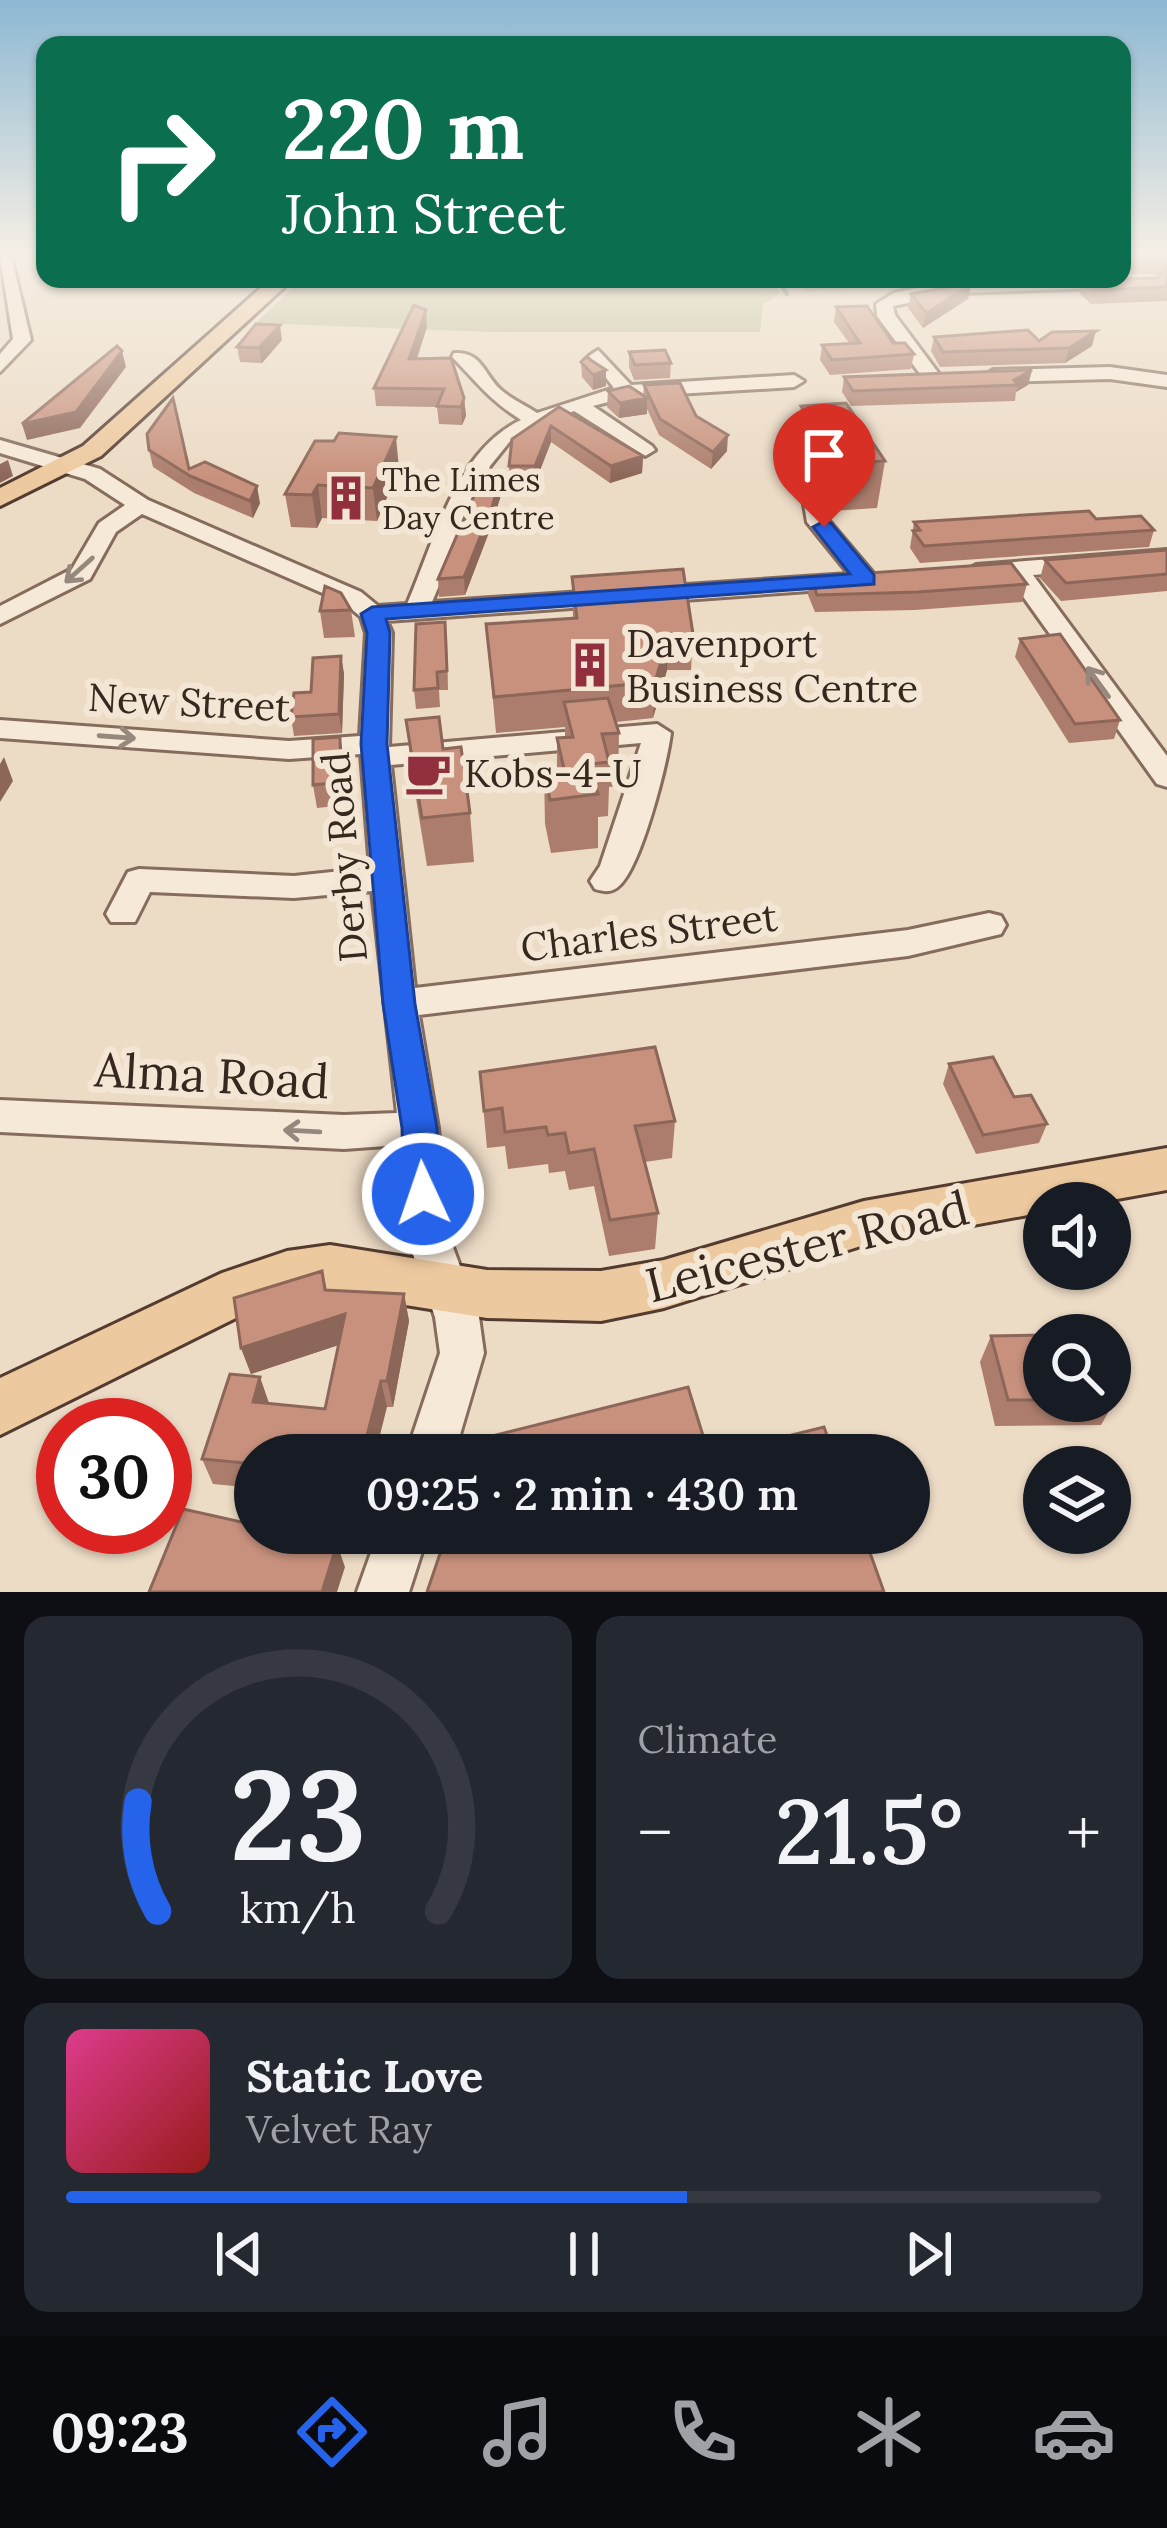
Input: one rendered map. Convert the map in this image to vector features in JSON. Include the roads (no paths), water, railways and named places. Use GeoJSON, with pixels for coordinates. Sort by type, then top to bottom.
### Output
{"type":"FeatureCollection","features":[{"type":"Feature","properties":{"kind":"main road"},"geometry":{"type":"LineString","coordinates":[[0,498],[66,467],[116,432],[227,330]]}},
{"type":"Feature","properties":{"kind":"main road","name":"Leicester Road"},"geometry":{"type":"LineString","coordinates":[[0,1407],[240,1290],[287,1274],[330,1269],[487,1294],[556,1298],[634,1291],[864,1223],[1167,1169]]}},
{"type":"Feature","properties":{"kind":"street"},"geometry":{"type":"LineString","coordinates":[[0,366],[21,343],[18,330]]}},
{"type":"Feature","properties":{"kind":"street"},"geometry":{"type":"LineString","coordinates":[[901,330],[953,378]]}},
{"type":"Feature","properties":{"kind":"street"},"geometry":{"type":"LineString","coordinates":[[598,356],[626,391]]}},
{"type":"Feature","properties":{"kind":"street"},"geometry":{"type":"LineString","coordinates":[[461,357],[479,370],[488,390],[536,421]]}},
{"type":"Feature","properties":{"kind":"street"},"geometry":{"type":"LineString","coordinates":[[909,380],[1095,372],[1167,381]]}},
{"type":"Feature","properties":{"kind":"street"},"geometry":{"type":"LineString","coordinates":[[416,610],[480,465],[504,436],[577,404],[626,391],[794,381]]}},
{"type":"Feature","properties":{"kind":"street"},"geometry":{"type":"LineString","coordinates":[[577,404],[645,449]]}},
{"type":"Feature","properties":{"kind":"street"},"geometry":{"type":"LineString","coordinates":[[0,446],[40,462],[92,474],[140,505],[352,598],[372,614],[877,579],[818,522],[813,490],[803,480]]}},
{"type":"Feature","properties":{"kind":"street"},"geometry":{"type":"LineString","coordinates":[[0,616],[81,574],[107,528],[140,505]]}},
{"type":"Feature","properties":{"kind":"street"},"geometry":{"type":"LineString","coordinates":[[952,574],[1167,557]]}},
{"type":"Feature","properties":{"kind":"street"},"geometry":{"type":"LineString","coordinates":[[1016,569],[1167,777]]}},
{"type":"Feature","properties":{"kind":"street","name":"Derby Road"},"geometry":{"type":"LineString","coordinates":[[372,614],[379,633],[375,751],[399,1004],[419,1128],[424,1226],[458,1317],[462,1353],[437,1434]]}},
{"type":"Feature","properties":{"kind":"street","name":"New Street"},"geometry":{"type":"LineString","coordinates":[[0,729],[289,750],[375,751],[657,733],[653,763],[615,869],[606,881]]}},
{"type":"Feature","properties":{"kind":"street"},"geometry":{"type":"LineString","coordinates":[[123,914],[139,880],[294,887],[388,878]]}},
{"type":"Feature","properties":{"kind":"street","name":"Charles Street"},"geometry":{"type":"LineString","coordinates":[[399,1004],[908,943],[989,925]]}},
{"type":"Feature","properties":{"kind":"street","name":"Alma Road"},"geometry":{"type":"LineString","coordinates":[[0,1116],[344,1132],[419,1128]]}},
{"type":"Feature","properties":{"kind":"street"},"geometry":{"type":"LineString","coordinates":[[383,1592],[396,1554]]}},
{"type":"Feature","properties":{"kind":"place","name":"The Limes Day Centre"},"geometry":{"type":"Point","coordinates":[346,498]}},
{"type":"Feature","properties":{"kind":"place","name":"Davenport Business Centre"},"geometry":{"type":"Point","coordinates":[590,665]}},
{"type":"Feature","properties":{"kind":"place","name":"Kobs-4-U"},"geometry":{"type":"Point","coordinates":[428,773]}}]}
